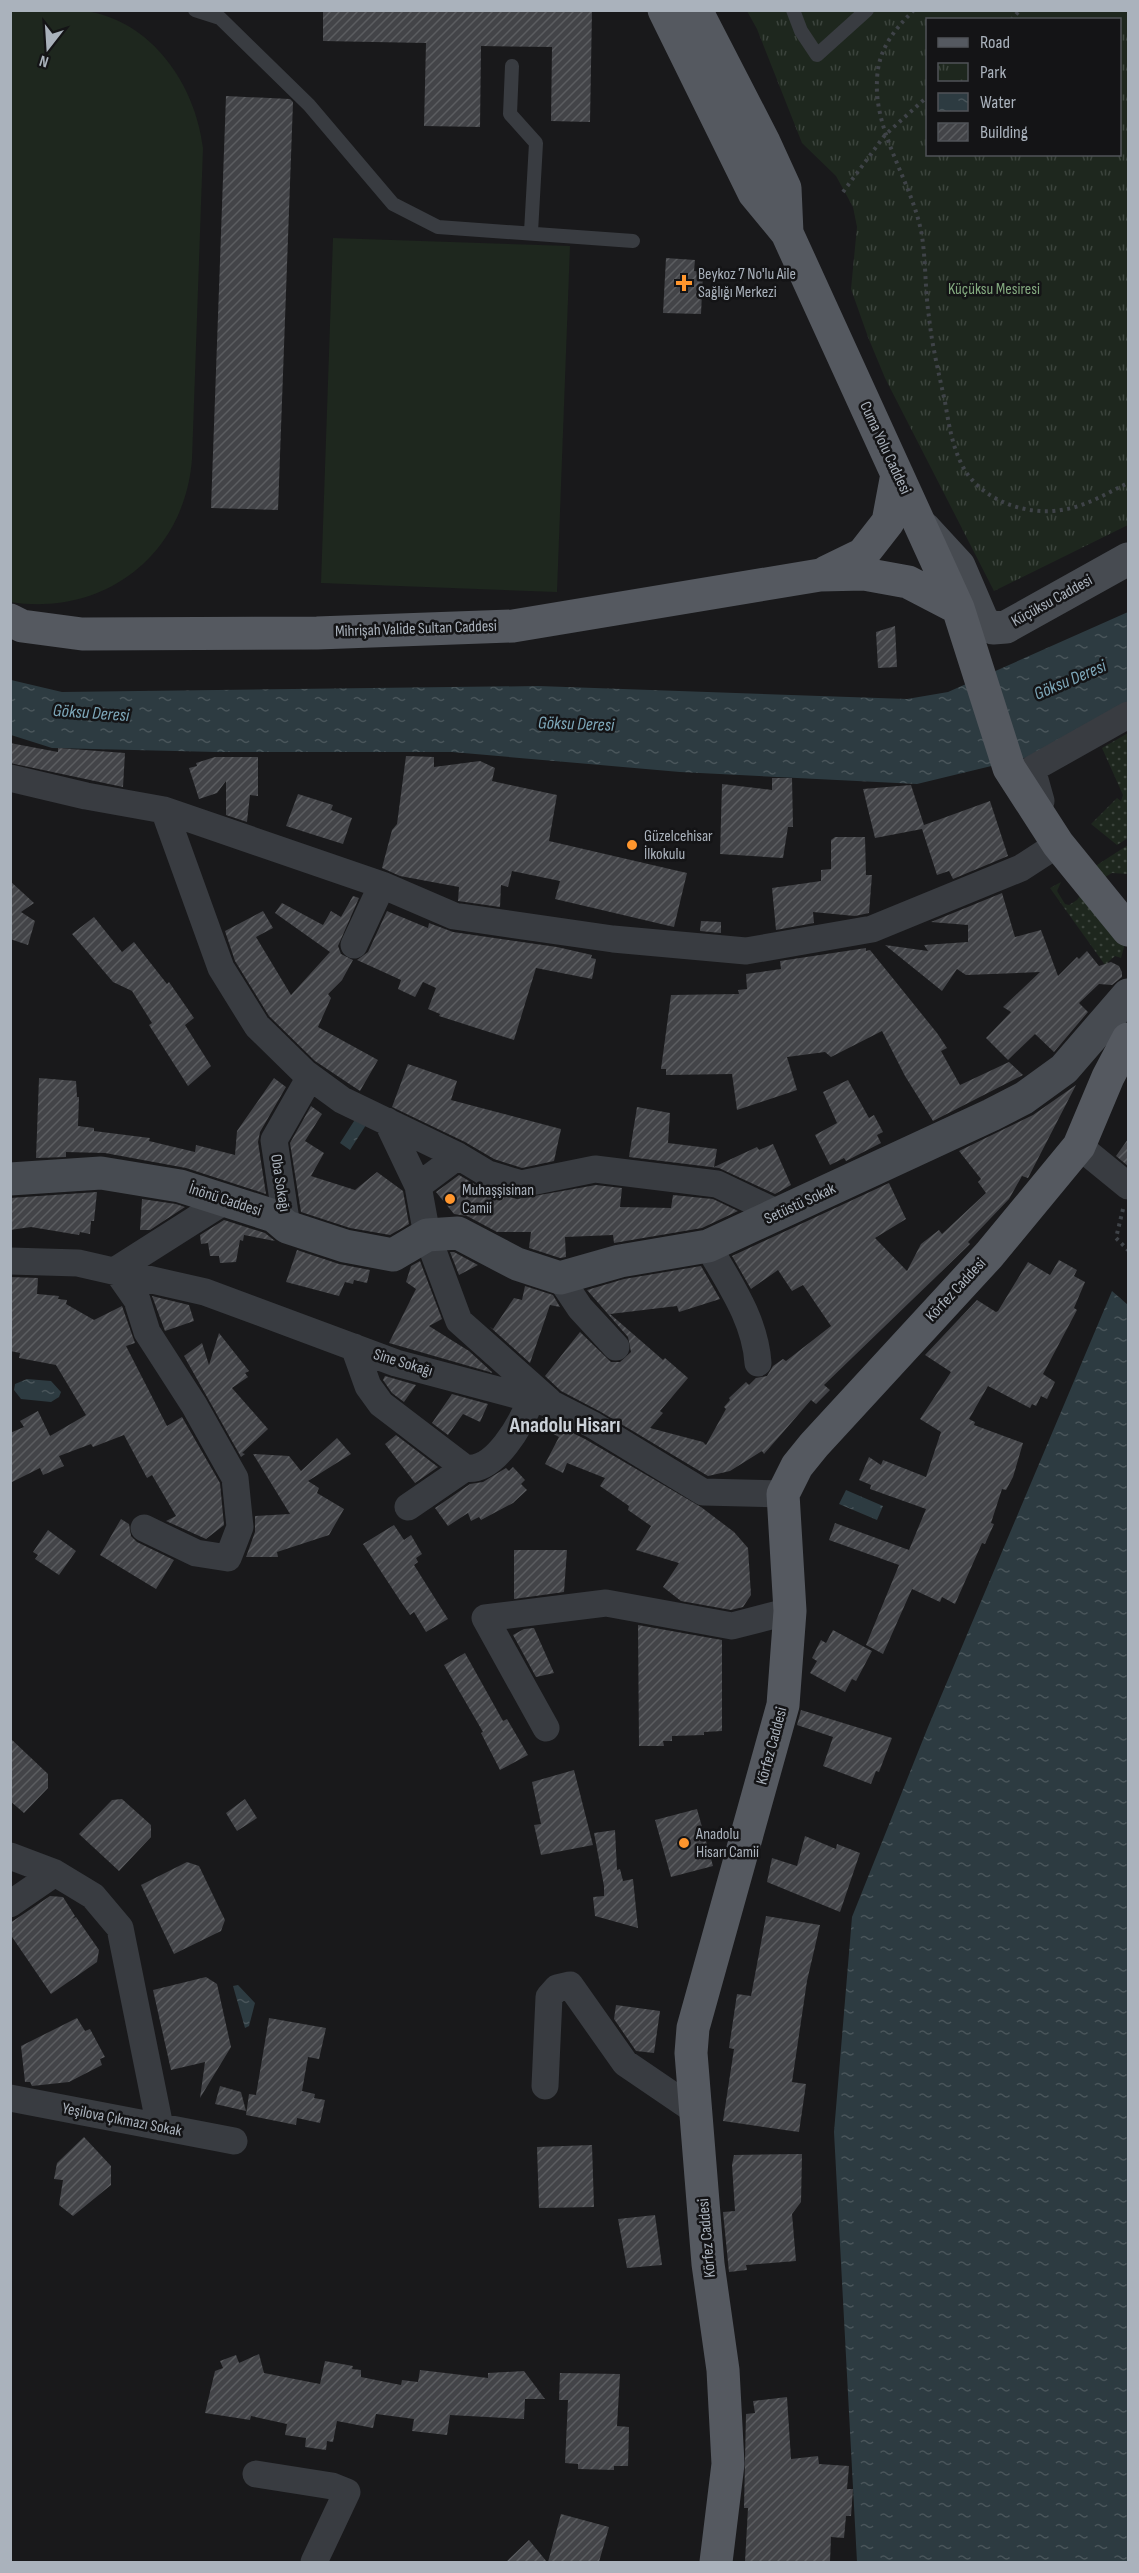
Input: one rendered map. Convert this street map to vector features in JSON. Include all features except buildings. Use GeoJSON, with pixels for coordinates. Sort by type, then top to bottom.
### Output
{"type":"FeatureCollection","features":[{"type":"Feature","properties":{"kind":"main road","name":"Cuma Yolu Caddesi"},"geometry":{"type":"LineString","coordinates":[[664,10],[754,193],[787,233],[958,608],[1009,768],[1036,814]]}},
{"type":"Feature","properties":{"kind":"main road","name":"Cuma Yolu Caddesi"},"geometry":{"type":"LineString","coordinates":[[698,16],[764,142],[784,188],[787,233]]}},
{"type":"Feature","properties":{"kind":"main road"},"geometry":{"type":"LineString","coordinates":[[820,575],[863,554],[882,530],[888,522],[897,474]]}},
{"type":"Feature","properties":{"kind":"main road"},"geometry":{"type":"LineString","coordinates":[[820,575],[864,574],[908,582],[958,608]]}},
{"type":"Feature","properties":{"kind":"main road","name":"Mihrişah Valide Sultan Caddesi"},"geometry":{"type":"LineString","coordinates":[[10,620],[22,626],[82,634],[316,633],[513,626],[820,575]]}},
{"type":"Feature","properties":{"kind":"main road"},"geometry":{"type":"LineString","coordinates":[[1036,814],[1128,930]]}},
{"type":"Feature","properties":{"kind":"main road","name":"Körfez Caddesi"},"geometry":{"type":"LineString","coordinates":[[716,2562],[729,2464],[723,2370],[708,2264],[692,2053],[693,2028],[783,1705],[790,1611],[783,1494],[797,1466],[814,1445],[996,1247],[1079,1146],[1108,1077],[1128,1038]]}},
{"type":"Feature","properties":{"kind":"street","name":"Küçüksu Caddesi"},"geometry":{"type":"LineString","coordinates":[[921,525],[959,566],[983,622],[993,628],[1006,627],[1128,559]]}},
{"type":"Feature","properties":{"kind":"street"},"geometry":{"type":"LineString","coordinates":[[1036,814],[1041,801],[1032,769],[1128,715]]}},
{"type":"Feature","properties":{"kind":"street"},"geometry":{"type":"LineString","coordinates":[[10,778],[86,796],[164,810],[382,885],[454,916],[613,939],[746,951],[872,929],[1021,868],[1058,844]]}},
{"type":"Feature","properties":{"kind":"street"},"geometry":{"type":"LineString","coordinates":[[164,810],[221,968],[257,1026],[310,1077],[342,1100],[458,1155],[488,1174],[521,1184],[595,1169],[717,1184],[780,1214]]}},
{"type":"Feature","properties":{"kind":"street"},"geometry":{"type":"LineString","coordinates":[[354,945],[382,885]]}},
{"type":"Feature","properties":{"kind":"street","name":"Setüstü Sokak"},"geometry":{"type":"LineString","coordinates":[[560,1278],[620,1261],[708,1246],[1024,1098],[1064,1069],[1128,995]]}},
{"type":"Feature","properties":{"kind":"street","name":"Oba Sokağı"},"geometry":{"type":"LineString","coordinates":[[287,1227],[274,1140],[310,1077]]}},
{"type":"Feature","properties":{"kind":"street"},"geometry":{"type":"LineString","coordinates":[[354,1347],[369,1386],[381,1404],[465,1468],[474,1470],[483,1466],[542,1402],[459,1321],[427,1235],[418,1186],[387,1121]]}},
{"type":"Feature","properties":{"kind":"street"},"geometry":{"type":"LineString","coordinates":[[1079,1146],[1127,1192]]}},
{"type":"Feature","properties":{"kind":"street"},"geometry":{"type":"LineString","coordinates":[[418,1186],[458,1155]]}},
{"type":"Feature","properties":{"kind":"street","name":"İnönü Caddesi"},"geometry":{"type":"LineString","coordinates":[[10,1179],[101,1173],[180,1186],[274,1216],[287,1227],[345,1246],[393,1255],[427,1235]]}},
{"type":"Feature","properties":{"kind":"street"},"geometry":{"type":"LineString","coordinates":[[144,1528],[196,1553],[228,1558],[240,1527],[234,1478],[194,1405],[147,1332],[137,1300],[116,1270],[226,1200]]}},
{"type":"Feature","properties":{"kind":"street"},"geometry":{"type":"LineString","coordinates":[[427,1235],[458,1233],[517,1264],[560,1278],[580,1308],[616,1347]]}},
{"type":"Feature","properties":{"kind":"street"},"geometry":{"type":"LineString","coordinates":[[708,1246],[750,1321],[757,1342],[758,1363]]}},
{"type":"Feature","properties":{"kind":"street","name":"Sine Sokağı"},"geometry":{"type":"LineString","coordinates":[[10,1261],[78,1263],[205,1292],[396,1364],[542,1402],[593,1425],[703,1492],[783,1494]]}},
{"type":"Feature","properties":{"kind":"street"},"geometry":{"type":"LineString","coordinates":[[408,1507],[465,1468]]}},
{"type":"Feature","properties":{"kind":"street"},"geometry":{"type":"LineString","coordinates":[[546,1728],[486,1618],[606,1603],[732,1626],[790,1611]]}},
{"type":"Feature","properties":{"kind":"street"},"geometry":{"type":"LineString","coordinates":[[10,1856],[55,1873],[93,1896],[120,1928],[160,2127]]}},
{"type":"Feature","properties":{"kind":"street"},"geometry":{"type":"LineString","coordinates":[[10,1904],[55,1873]]}},
{"type":"Feature","properties":{"kind":"street"},"geometry":{"type":"LineString","coordinates":[[545,2086],[549,1997],[557,1988],[570,1985],[625,2063],[698,2112]]}},
{"type":"Feature","properties":{"kind":"street","name":"Yeşilova Çıkmazı Sokak"},"geometry":{"type":"LineString","coordinates":[[10,2098],[234,2141]]}},
{"type":"Feature","properties":{"kind":"street"},"geometry":{"type":"LineString","coordinates":[[256,2474],[332,2486],[347,2492],[314,2562]]}},
{"type":"Feature","properties":{"kind":"lane"},"geometry":{"type":"LineString","coordinates":[[195,10],[219,18],[309,105],[393,204],[438,227],[633,241]]}},
{"type":"Feature","properties":{"kind":"lane"},"geometry":{"type":"LineString","coordinates":[[793,10],[801,31],[817,55],[867,10]]}},
{"type":"Feature","properties":{"kind":"lane"},"geometry":{"type":"LineString","coordinates":[[698,16],[733,49]]}},
{"type":"Feature","properties":{"kind":"lane"},"geometry":{"type":"LineString","coordinates":[[512,66],[510,114],[536,143],[531,232]]}},
{"type":"Feature","properties":{"kind":"lane"},"geometry":{"type":"LineString","coordinates":[[742,69],[780,148],[784,188]]}},
{"type":"Feature","properties":{"kind":"path"},"geometry":{"type":"LineString","coordinates":[[914,10],[894,30],[879,61],[876,83],[885,135],[911,192],[922,236],[935,359],[952,442],[964,470],[987,493],[1010,506],[1038,512],[1062,510],[1092,501],[1128,483]]}},
{"type":"Feature","properties":{"kind":"path"},"geometry":{"type":"LineString","coordinates":[[843,192],[885,135],[926,97]]}},
{"type":"Feature","properties":{"kind":"path"},"geometry":{"type":"LineString","coordinates":[[1127,1192],[1116,1238],[1128,1250]]}},
{"type":"Feature","properties":{"kind":"green space"},"geometry":{"type":"Polygon","coordinates":[[[16,10],[85,11],[109,17],[131,27],[167,60],[180,80],[199,125],[203,148],[192,459],[186,493],[174,524],[156,550],[134,572],[107,588],[78,599],[45,604],[10,602],[10,12],[16,10]]]}},
{"type":"Feature","properties":{"kind":"green space","name":"Küçüksu Mesiresi"},"geometry":{"type":"Polygon","coordinates":[[[747,11],[1128,11],[1128,525],[994,591],[885,378],[868,337],[851,289],[857,227],[853,207],[836,176],[802,143],[757,29],[747,11]]]}},
{"type":"Feature","properties":{"kind":"green space"},"geometry":{"type":"Polygon","coordinates":[[[333,238],[570,246],[557,592],[321,583],[333,238]]]}},
{"type":"Feature","properties":{"kind":"green space"},"geometry":{"type":"Polygon","coordinates":[[[1128,733],[1128,838],[1117,845],[1091,824],[1117,798],[1121,801],[1123,795],[1102,748],[1128,733]]]}},
{"type":"Feature","properties":{"kind":"green space"},"geometry":{"type":"Polygon","coordinates":[[[1128,845],[1128,874],[1112,873],[1100,880],[1086,872],[1128,845]]]}},
{"type":"Feature","properties":{"kind":"green space"},"geometry":{"type":"Polygon","coordinates":[[[1061,882],[1057,891],[1065,904],[1069,905],[1077,900],[1086,888],[1126,940],[1121,958],[1115,956],[1105,965],[1050,888],[1061,882]]]}},
{"type":"Feature","properties":{"kind":"water","name":"Göksu Deresi"},"geometry":{"type":"Polygon","coordinates":[[[1128,612],[1128,705],[1041,754],[917,784],[680,772],[452,752],[216,752],[52,748],[11,735],[11,680],[62,692],[538,686],[907,699],[948,692],[1128,612]]]}},
{"type":"Feature","properties":{"kind":"water"},"geometry":{"type":"Polygon","coordinates":[[[356,1118],[366,1125],[350,1150],[340,1143],[356,1118]]]}},
{"type":"Feature","properties":{"kind":"water"},"geometry":{"type":"Polygon","coordinates":[[[1112,1291],[1128,1305],[1128,2562],[857,2562],[834,2132],[852,1917],[928,1727],[1112,1291]]]}},
{"type":"Feature","properties":{"kind":"water"},"geometry":{"type":"Polygon","coordinates":[[[27,1379],[51,1381],[61,1392],[59,1397],[51,1402],[21,1399],[14,1390],[15,1384],[27,1379]]]}},
{"type":"Feature","properties":{"kind":"water"},"geometry":{"type":"Polygon","coordinates":[[[846,1490],[883,1506],[877,1520],[839,1504],[846,1490]]]}},
{"type":"Feature","properties":{"kind":"water"},"geometry":{"type":"Polygon","coordinates":[[[238,1985],[255,2003],[249,2026],[245,2028],[233,1986],[238,1985]]]}},
{"type":"Feature","properties":{"kind":"place","name":"Beykoz 7 No'lu Aile Sağlığı Merkezi"},"geometry":{"type":"Point","coordinates":[684,283]}},
{"type":"Feature","properties":{"kind":"place","name":"Güzelcehisar İlkokulu"},"geometry":{"type":"Point","coordinates":[632,845]}},
{"type":"Feature","properties":{"kind":"place","name":"Muhaşşisinan Camii"},"geometry":{"type":"Point","coordinates":[450,1199]}},
{"type":"Feature","properties":{"kind":"place","name":"Anadolu Hisarı Camii"},"geometry":{"type":"Point","coordinates":[684,1843]}},
{"type":"Feature","properties":{"kind":"district","name":"Anadolu Hisarı"},"geometry":{"type":"Point","coordinates":[565,1425]}}]}
